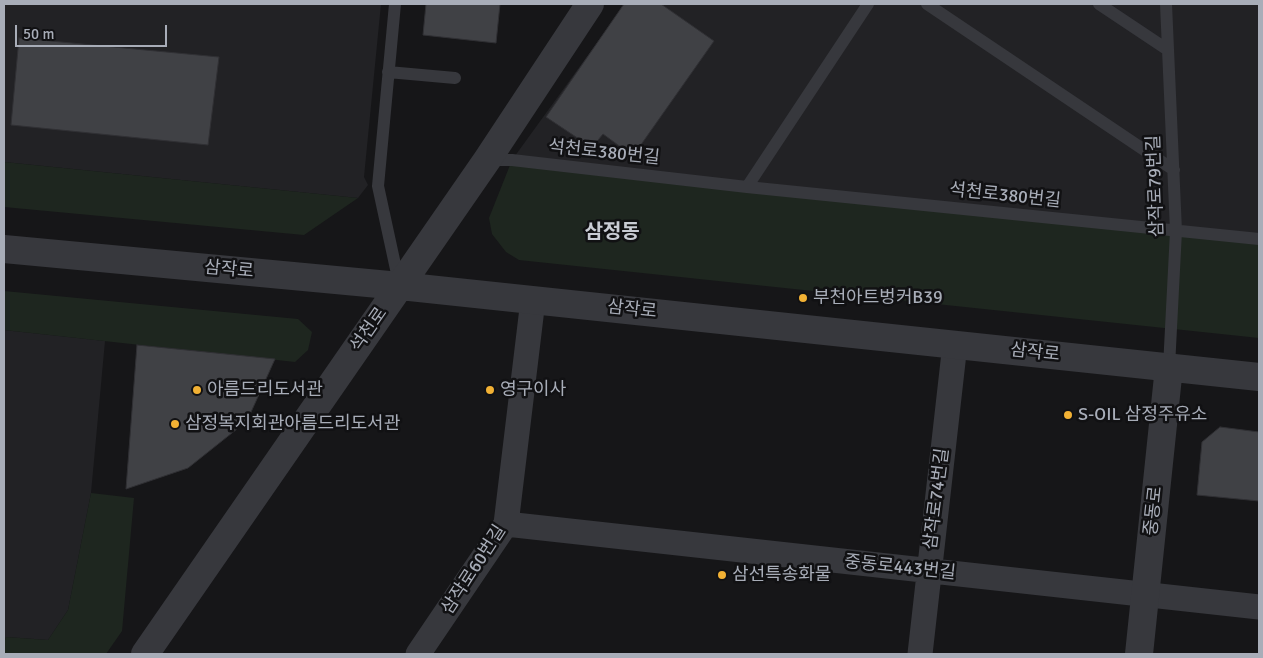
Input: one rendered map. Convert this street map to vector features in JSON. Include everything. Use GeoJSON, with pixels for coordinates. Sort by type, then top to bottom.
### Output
{"type":"FeatureCollection","features":[{"type":"Feature","properties":{"kind":"street","name":"석천로"},"geometry":{"type":"LineString","coordinates":[[145,654],[487,160],[590,4]]}},
{"type":"Feature","properties":{"kind":"street","name":"삼작로"},"geometry":{"type":"LineString","coordinates":[[4,249],[400,286],[1259,377]]}},
{"type":"Feature","properties":{"kind":"street","name":"삼작로60번길"},"geometry":{"type":"LineString","coordinates":[[418,654],[506,524],[533,300]]}},
{"type":"Feature","properties":{"kind":"street","name":"삼작로74번길"},"geometry":{"type":"LineString","coordinates":[[920,654],[955,344]]}},
{"type":"Feature","properties":{"kind":"street","name":"중동로"},"geometry":{"type":"LineString","coordinates":[[1139,654],[1168,367]]}},
{"type":"Feature","properties":{"kind":"street","name":"중동로443번길"},"geometry":{"type":"LineString","coordinates":[[506,524],[1259,606]]}},
{"type":"Feature","properties":{"kind":"lane"},"geometry":{"type":"LineString","coordinates":[[395,4],[378,186],[400,286]]}},
{"type":"Feature","properties":{"kind":"lane"},"geometry":{"type":"LineString","coordinates":[[747,187],[868,4]]}},
{"type":"Feature","properties":{"kind":"lane"},"geometry":{"type":"LineString","coordinates":[[927,4],[1174,170]]}},
{"type":"Feature","properties":{"kind":"lane"},"geometry":{"type":"LineString","coordinates":[[1099,4],[1168,50]]}},
{"type":"Feature","properties":{"kind":"lane","name":"삼작로79번길"},"geometry":{"type":"LineString","coordinates":[[1166,4],[1176,231],[1168,367]]}},
{"type":"Feature","properties":{"kind":"lane"},"geometry":{"type":"LineString","coordinates":[[388,72],[455,78]]}},
{"type":"Feature","properties":{"kind":"lane","name":"석천로380번길"},"geometry":{"type":"LineString","coordinates":[[487,160],[512,160],[747,187],[1259,239]]}},
{"type":"Feature","properties":{"kind":"shaded area"},"geometry":{"type":"Polygon","coordinates":[[[4,4],[381,4],[364,177],[368,185],[358,198],[4,162],[4,4]]]}},
{"type":"Feature","properties":{"kind":"shaded area"},"geometry":{"type":"Polygon","coordinates":[[[625,4],[1259,4],[1259,238],[512,160],[625,4]]]}},
{"type":"Feature","properties":{"kind":"shaded area"},"geometry":{"type":"Polygon","coordinates":[[[512,160],[1259,239],[1259,338],[519,260],[506,252],[492,234],[489,218],[512,160]]]}},
{"type":"Feature","properties":{"kind":"shaded area"},"geometry":{"type":"Polygon","coordinates":[[[4,162],[358,198],[304,235],[4,207],[4,162]]]}},
{"type":"Feature","properties":{"kind":"shaded area"},"geometry":{"type":"Polygon","coordinates":[[[4,291],[298,319],[312,332],[308,350],[295,362],[4,330],[4,291]]]}},
{"type":"Feature","properties":{"kind":"shaded area"},"geometry":{"type":"Polygon","coordinates":[[[4,330],[105,341],[91,493],[68,610],[48,640],[6,637],[4,643],[4,330]]]}},
{"type":"Feature","properties":{"kind":"shaded area"},"geometry":{"type":"Polygon","coordinates":[[[91,493],[134,498],[122,631],[106,654],[4,654],[6,637],[48,640],[68,610],[91,493]]]}},
{"type":"Feature","properties":{"kind":"building"},"geometry":{"type":"Polygon","coordinates":[[[426,4],[500,4],[496,43],[423,35],[426,4]]]}},
{"type":"Feature","properties":{"kind":"building"},"geometry":{"type":"Polygon","coordinates":[[[624,4],[661,4],[714,41],[633,156],[603,134],[594,145],[588,140],[585,143],[546,117],[624,4]]]}},
{"type":"Feature","properties":{"kind":"building"},"geometry":{"type":"Polygon","coordinates":[[[19,38],[219,57],[208,145],[11,125],[19,38]]]}},
{"type":"Feature","properties":{"kind":"building","name":"아름드리도서관"},"geometry":{"type":"Polygon","coordinates":[[[137,345],[275,359],[247,421],[188,468],[126,489],[137,345]]]}},
{"type":"Feature","properties":{"kind":"building"},"geometry":{"type":"Polygon","coordinates":[[[1220,427],[1259,432],[1259,501],[1197,495],[1202,442],[1220,427]]]}},
{"type":"Feature","properties":{"kind":"place","name":"부천아트벙커B39"},"geometry":{"type":"Point","coordinates":[803,298]}},
{"type":"Feature","properties":{"kind":"place","name":"아름드리도서관"},"geometry":{"type":"Point","coordinates":[197,390]}},
{"type":"Feature","properties":{"kind":"place","name":"영구이사"},"geometry":{"type":"Point","coordinates":[490,390]}},
{"type":"Feature","properties":{"kind":"place","name":"S-OIL 삼정주유소"},"geometry":{"type":"Point","coordinates":[1068,415]}},
{"type":"Feature","properties":{"kind":"place","name":"삼정복지회관아름드리도서관"},"geometry":{"type":"Point","coordinates":[175,424]}},
{"type":"Feature","properties":{"kind":"place","name":"삼선특송화물"},"geometry":{"type":"Point","coordinates":[722,575]}},
{"type":"Feature","properties":{"kind":"district","name":"삼정동"},"geometry":{"type":"Point","coordinates":[612,233]}}]}
